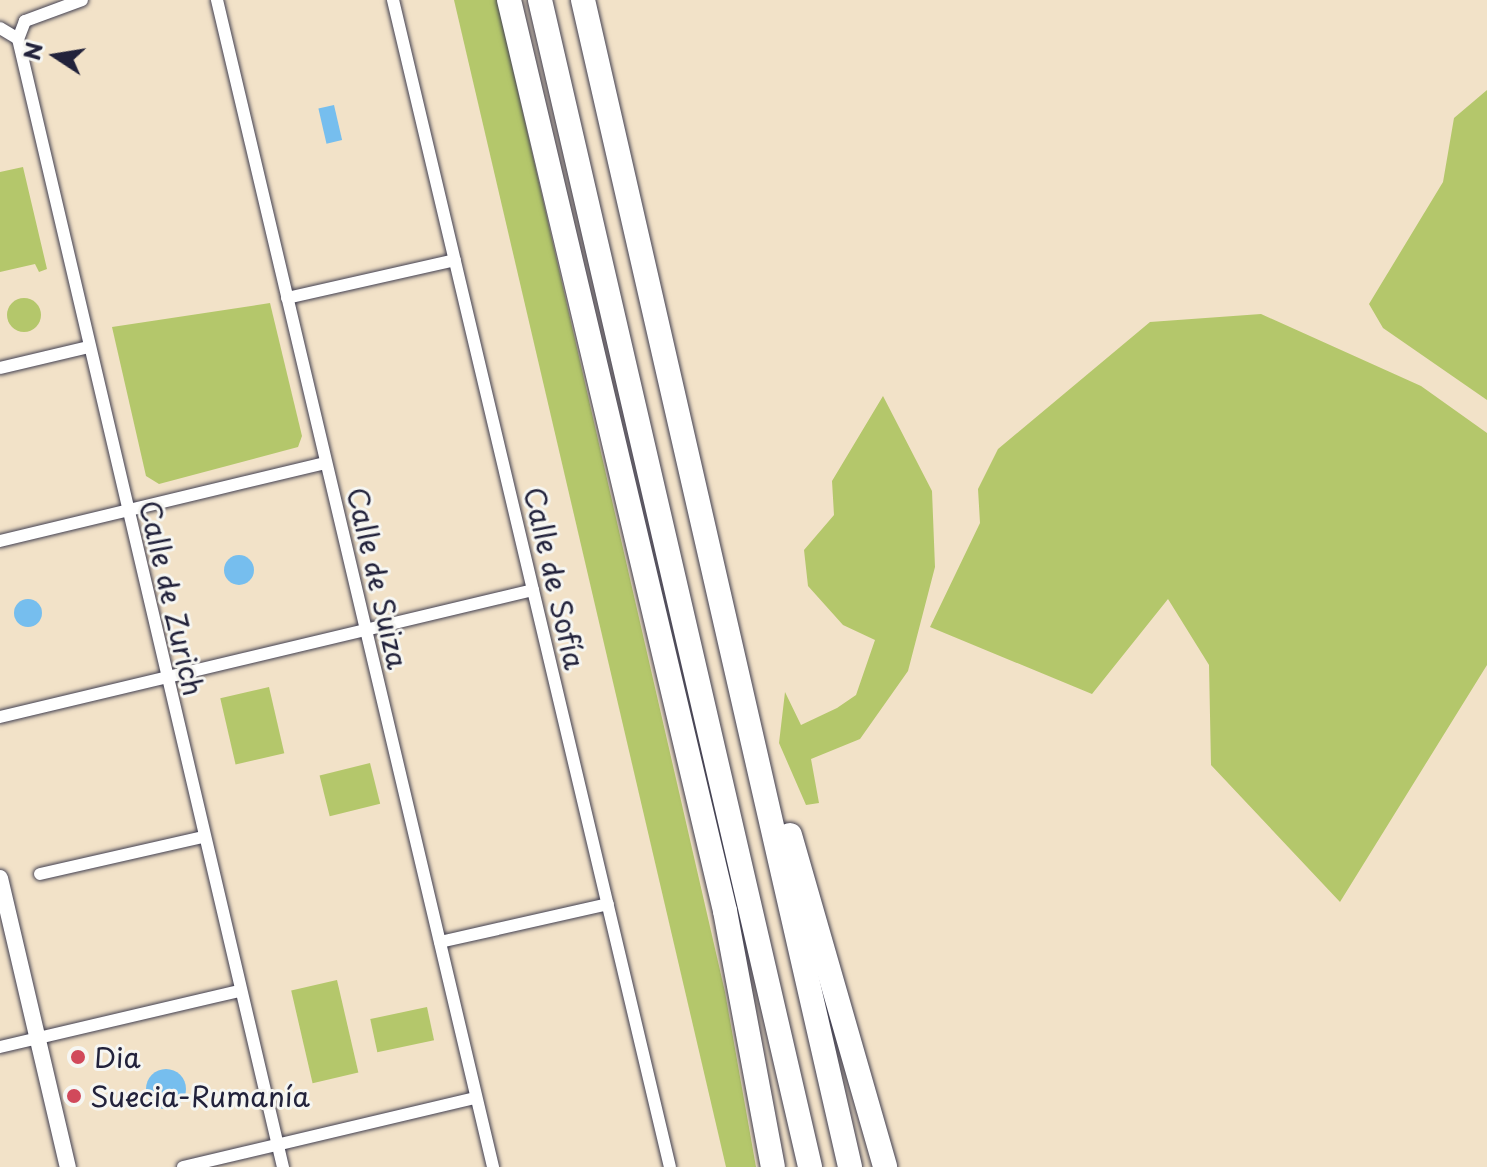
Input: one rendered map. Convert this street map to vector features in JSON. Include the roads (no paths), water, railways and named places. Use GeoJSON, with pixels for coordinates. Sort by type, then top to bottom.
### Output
{"type":"FeatureCollection","features":[{"type":"Feature","properties":{"kind":"highway"},"geometry":{"type":"LineString","coordinates":[[509,0],[576,299],[725,911],[773,1167]]}},
{"type":"Feature","properties":{"kind":"highway"},"geometry":{"type":"LineString","coordinates":[[540,0],[810,1167]]}},
{"type":"Feature","properties":{"kind":"highway"},"geometry":{"type":"LineString","coordinates":[[583,0],[850,1167]]}},
{"type":"Feature","properties":{"kind":"highway"},"geometry":{"type":"LineString","coordinates":[[576,299],[670,562]]}},
{"type":"Feature","properties":{"kind":"highway"},"geometry":{"type":"LineString","coordinates":[[736,660],[885,1167]]}},
{"type":"Feature","properties":{"kind":"street"},"geometry":{"type":"LineString","coordinates":[[50,0],[68,3]]}},
{"type":"Feature","properties":{"kind":"street"},"geometry":{"type":"LineString","coordinates":[[0,28],[18,39],[25,21],[82,0]]}},
{"type":"Feature","properties":{"kind":"street","name":"Calle de Suiza"},"geometry":{"type":"LineString","coordinates":[[217,0],[493,1167]]}},
{"type":"Feature","properties":{"kind":"street","name":"Calle de Sofía"},"geometry":{"type":"LineString","coordinates":[[393,0],[670,1167]]}},
{"type":"Feature","properties":{"kind":"street","name":"Calle de Zurich"},"geometry":{"type":"LineString","coordinates":[[18,39],[239,991],[283,1167]]}},
{"type":"Feature","properties":{"kind":"street"},"geometry":{"type":"LineString","coordinates":[[287,298],[455,260]]}},
{"type":"Feature","properties":{"kind":"street"},"geometry":{"type":"LineString","coordinates":[[0,368],[89,347]]}},
{"type":"Feature","properties":{"kind":"street"},"geometry":{"type":"LineString","coordinates":[[0,541],[326,463]]}},
{"type":"Feature","properties":{"kind":"street"},"geometry":{"type":"LineString","coordinates":[[0,717],[533,590]]}},
{"type":"Feature","properties":{"kind":"street"},"geometry":{"type":"LineString","coordinates":[[40,874],[203,837]]}},
{"type":"Feature","properties":{"kind":"street"},"geometry":{"type":"LineString","coordinates":[[0,878],[68,1167]]}},
{"type":"Feature","properties":{"kind":"street"},"geometry":{"type":"LineString","coordinates":[[440,942],[608,904]]}},
{"type":"Feature","properties":{"kind":"street"},"geometry":{"type":"LineString","coordinates":[[0,1047],[239,991]]}},
{"type":"Feature","properties":{"kind":"street"},"geometry":{"type":"LineString","coordinates":[[183,1167],[476,1098]]}},
{"type":"Feature","properties":{"kind":"water"},"geometry":{"type":"Polygon","coordinates":[[[334,105],[342,140],[327,144],[318,109],[334,105]]]}},
{"type":"Feature","properties":{"kind":"water"},"geometry":{"type":"Polygon","coordinates":[[[239,555],[250,559],[254,570],[250,581],[239,585],[228,581],[224,570],[228,559],[239,555]]]}},
{"type":"Feature","properties":{"kind":"water"},"geometry":{"type":"Polygon","coordinates":[[[28,599],[38,603],[42,613],[38,623],[28,627],[18,623],[14,613],[18,603],[28,599]]]}},
{"type":"Feature","properties":{"kind":"water"},"geometry":{"type":"Polygon","coordinates":[[[166,1069],[180,1075],[186,1089],[180,1103],[166,1109],[152,1103],[146,1089],[152,1075],[166,1069]]]}},
{"type":"Feature","properties":{"kind":"place","name":"Dia"},"geometry":{"type":"Point","coordinates":[78,1057]}},
{"type":"Feature","properties":{"kind":"place","name":"Suecia-Rumanía"},"geometry":{"type":"Point","coordinates":[74,1096]}}]}
